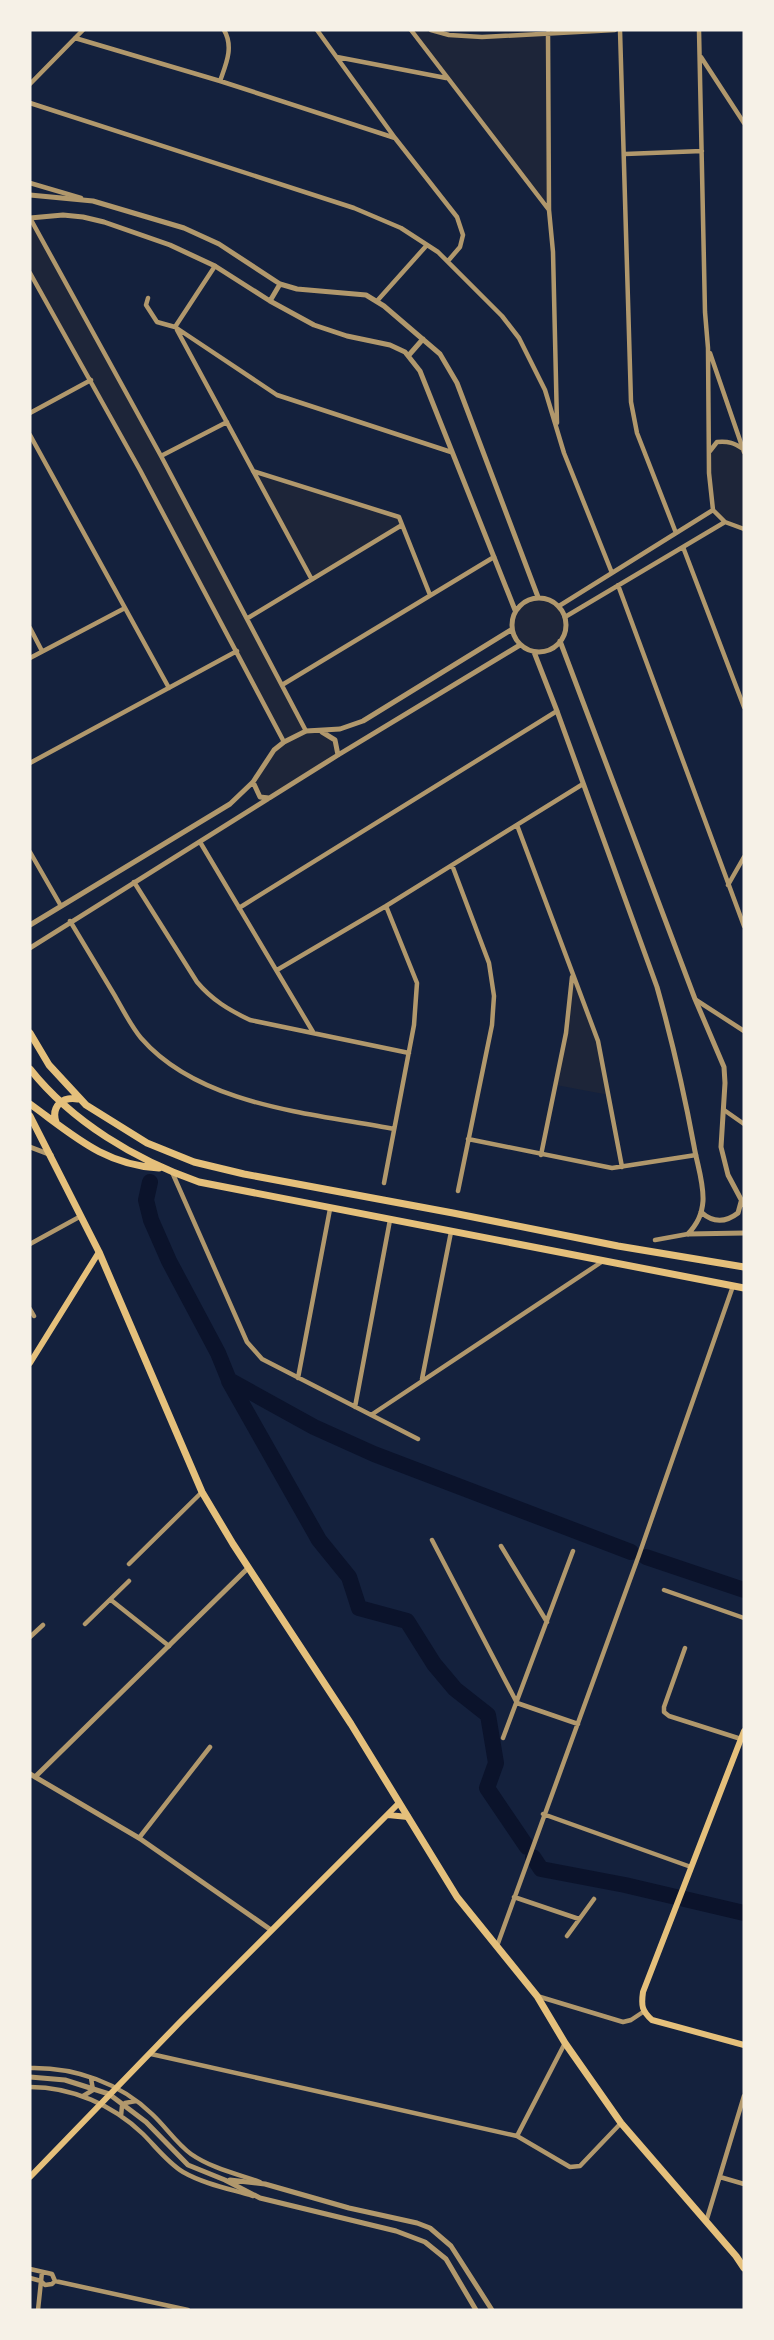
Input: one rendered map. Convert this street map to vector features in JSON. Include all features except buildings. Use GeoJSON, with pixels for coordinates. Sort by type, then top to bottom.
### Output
{"type":"FeatureCollection","features":[{"type":"Feature","properties":{"kind":"main road"},"geometry":{"type":"LineString","coordinates":[[30,1033],[49,1065],[78,1099],[112,1123],[147,1143],[194,1162],[244,1174],[744,1269]]}},
{"type":"Feature","properties":{"kind":"main road"},"geometry":{"type":"LineString","coordinates":[[30,1070],[40,1082],[99,1132],[171,1172],[232,1190],[744,1288]]}},
{"type":"Feature","properties":{"kind":"main road"},"geometry":{"type":"LineString","coordinates":[[56,1122],[54,1111],[61,1101],[72,1097],[78,1099]]}},
{"type":"Feature","properties":{"kind":"main road"},"geometry":{"type":"LineString","coordinates":[[30,1104],[102,1154],[124,1164],[163,1168]]}},
{"type":"Feature","properties":{"kind":"main road"},"geometry":{"type":"LineString","coordinates":[[30,1116],[99,1252],[202,1492],[248,1568],[351,1724],[457,1897],[537,1996],[565,2043],[621,2123],[706,2222],[740,2257],[744,2268]]}},
{"type":"Feature","properties":{"kind":"main road"},"geometry":{"type":"LineString","coordinates":[[30,1363],[99,1252]]}},
{"type":"Feature","properties":{"kind":"main road"},"geometry":{"type":"LineString","coordinates":[[744,1731],[643,1992],[641,2003],[643,2012],[652,2020],[744,2045]]}},
{"type":"Feature","properties":{"kind":"main road"},"geometry":{"type":"LineString","coordinates":[[30,2177],[271,1930],[399,1803]]}},
{"type":"Feature","properties":{"kind":"main road"},"geometry":{"type":"LineString","coordinates":[[388,1815],[408,1817]]}},
{"type":"Feature","properties":{"kind":"street"},"geometry":{"type":"LineString","coordinates":[[30,84],[83,30]]}},
{"type":"Feature","properties":{"kind":"street"},"geometry":{"type":"LineString","coordinates":[[220,81],[229,51],[229,43],[224,30]]}},
{"type":"Feature","properties":{"kind":"street"},"geometry":{"type":"LineString","coordinates":[[317,30],[462,226],[463,235],[460,247],[448,261]]}},
{"type":"Feature","properties":{"kind":"street"},"geometry":{"type":"LineString","coordinates":[[411,30],[549,210]]}},
{"type":"Feature","properties":{"kind":"street"},"geometry":{"type":"LineString","coordinates":[[431,30],[464,37],[615,30]]}},
{"type":"Feature","properties":{"kind":"street"},"geometry":{"type":"LineString","coordinates":[[620,30],[633,419],[676,533]]}},
{"type":"Feature","properties":{"kind":"street"},"geometry":{"type":"LineString","coordinates":[[699,30],[710,494],[713,510],[725,522],[744,529]]}},
{"type":"Feature","properties":{"kind":"street"},"geometry":{"type":"LineString","coordinates":[[548,33],[549,210],[553,252],[557,428]]}},
{"type":"Feature","properties":{"kind":"street"},"geometry":{"type":"LineString","coordinates":[[75,39],[220,81],[395,138]]}},
{"type":"Feature","properties":{"kind":"street"},"geometry":{"type":"LineString","coordinates":[[337,57],[447,78]]}},
{"type":"Feature","properties":{"kind":"street"},"geometry":{"type":"LineString","coordinates":[[701,57],[744,123]]}},
{"type":"Feature","properties":{"kind":"street"},"geometry":{"type":"LineString","coordinates":[[30,103],[354,208],[386,220],[427,244],[448,261],[502,316],[519,338],[544,390],[564,453],[612,573]]}},
{"type":"Feature","properties":{"kind":"street"},"geometry":{"type":"LineString","coordinates":[[625,154],[702,151]]}},
{"type":"Feature","properties":{"kind":"street"},"geometry":{"type":"LineString","coordinates":[[30,183],[203,235],[280,284],[297,289],[366,295],[377,301],[440,354],[457,383],[538,597]]}},
{"type":"Feature","properties":{"kind":"street"},"geometry":{"type":"LineString","coordinates":[[30,195],[93,201]]}},
{"type":"Feature","properties":{"kind":"street"},"geometry":{"type":"LineString","coordinates":[[306,730],[161,456],[30,218],[63,215],[104,222],[170,244],[215,266],[270,302],[314,325],[390,345],[409,355],[420,371],[515,610]]}},
{"type":"Feature","properties":{"kind":"street"},"geometry":{"type":"LineString","coordinates":[[377,301],[427,244]]}},
{"type":"Feature","properties":{"kind":"street"},"geometry":{"type":"LineString","coordinates":[[175,327],[215,266]]}},
{"type":"Feature","properties":{"kind":"street"},"geometry":{"type":"LineString","coordinates":[[30,273],[91,380],[284,742]]}},
{"type":"Feature","properties":{"kind":"street"},"geometry":{"type":"LineString","coordinates":[[270,302],[280,284]]}},
{"type":"Feature","properties":{"kind":"street"},"geometry":{"type":"LineString","coordinates":[[148,298],[146,305],[157,322],[175,327],[277,395],[451,452]]}},
{"type":"Feature","properties":{"kind":"street"},"geometry":{"type":"LineString","coordinates":[[175,327],[311,578]]}},
{"type":"Feature","properties":{"kind":"street"},"geometry":{"type":"LineString","coordinates":[[409,355],[423,339]]}},
{"type":"Feature","properties":{"kind":"street"},"geometry":{"type":"LineString","coordinates":[[708,348],[743,451]]}},
{"type":"Feature","properties":{"kind":"street"},"geometry":{"type":"LineString","coordinates":[[30,413],[91,380]]}},
{"type":"Feature","properties":{"kind":"street"},"geometry":{"type":"LineString","coordinates":[[161,456],[227,422]]}},
{"type":"Feature","properties":{"kind":"street"},"geometry":{"type":"LineString","coordinates":[[30,435],[169,688]]}},
{"type":"Feature","properties":{"kind":"street"},"geometry":{"type":"LineString","coordinates":[[709,453],[717,442],[731,442],[743,451]]}},
{"type":"Feature","properties":{"kind":"street"},"geometry":{"type":"LineString","coordinates":[[253,471],[399,518],[430,595]]}},
{"type":"Feature","properties":{"kind":"street"},"geometry":{"type":"LineString","coordinates":[[559,606],[713,510]]}},
{"type":"Feature","properties":{"kind":"street"},"geometry":{"type":"LineString","coordinates":[[565,617],[725,522]]}},
{"type":"Feature","properties":{"kind":"street"},"geometry":{"type":"LineString","coordinates":[[248,618],[402,525]]}},
{"type":"Feature","properties":{"kind":"street"},"geometry":{"type":"LineString","coordinates":[[683,547],[744,707]]}},
{"type":"Feature","properties":{"kind":"street"},"geometry":{"type":"LineString","coordinates":[[282,685],[494,557]]}},
{"type":"Feature","properties":{"kind":"street"},"geometry":{"type":"LineString","coordinates":[[618,585],[744,926]]}},
{"type":"Feature","properties":{"kind":"street"},"geometry":{"type":"LineString","coordinates":[[538,597],[549,599],[559,606],[565,617],[565,634],[554,648],[534,652],[520,645],[512,630],[512,616],[521,603],[538,597]]}},
{"type":"Feature","properties":{"kind":"street"},"geometry":{"type":"LineString","coordinates":[[30,658],[125,608]]}},
{"type":"Feature","properties":{"kind":"street"},"geometry":{"type":"LineString","coordinates":[[30,628],[42,651]]}},
{"type":"Feature","properties":{"kind":"street"},"geometry":{"type":"LineString","coordinates":[[30,925],[230,804],[253,782],[274,750],[284,742],[306,730],[346,728],[363,721],[512,630]]}},
{"type":"Feature","properties":{"kind":"street"},"geometry":{"type":"LineString","coordinates":[[560,641],[695,999],[724,1066],[726,1083],[722,1147],[728,1175],[743,1203],[738,1213],[723,1221],[708,1218],[701,1212]]}},
{"type":"Feature","properties":{"kind":"street"},"geometry":{"type":"LineString","coordinates":[[30,948],[338,755],[520,645]]}},
{"type":"Feature","properties":{"kind":"street"},"geometry":{"type":"LineString","coordinates":[[30,763],[237,651]]}},
{"type":"Feature","properties":{"kind":"street"},"geometry":{"type":"LineString","coordinates":[[534,652],[657,987],[678,1066],[702,1184],[701,1212],[697,1224],[688,1234]]}},
{"type":"Feature","properties":{"kind":"street"},"geometry":{"type":"LineString","coordinates":[[239,908],[557,711]]}},
{"type":"Feature","properties":{"kind":"street"},"geometry":{"type":"LineString","coordinates":[[317,731],[335,740],[338,755]]}},
{"type":"Feature","properties":{"kind":"street"},"geometry":{"type":"LineString","coordinates":[[253,782],[260,797],[270,798]]}},
{"type":"Feature","properties":{"kind":"street"},"geometry":{"type":"LineString","coordinates":[[277,970],[386,906],[583,784]]}},
{"type":"Feature","properties":{"kind":"street"},"geometry":{"type":"LineString","coordinates":[[517,825],[598,1041],[622,1167]]}},
{"type":"Feature","properties":{"kind":"street"},"geometry":{"type":"LineString","coordinates":[[200,842],[313,1032]]}},
{"type":"Feature","properties":{"kind":"street"},"geometry":{"type":"LineString","coordinates":[[30,852],[61,906]]}},
{"type":"Feature","properties":{"kind":"street"},"geometry":{"type":"LineString","coordinates":[[728,885],[744,857]]}},
{"type":"Feature","properties":{"kind":"street"},"geometry":{"type":"LineString","coordinates":[[452,865],[489,963],[494,996],[492,1025],[458,1191]]}},
{"type":"Feature","properties":{"kind":"street"},"geometry":{"type":"LineString","coordinates":[[134,882],[197,982],[210,997],[231,1011],[250,1020],[409,1053]]}},
{"type":"Feature","properties":{"kind":"street"},"geometry":{"type":"LineString","coordinates":[[384,1184],[417,1005],[417,983],[386,906]]}},
{"type":"Feature","properties":{"kind":"street"},"geometry":{"type":"LineString","coordinates":[[70,921],[140,1037],[159,1056],[190,1077],[220,1092],[259,1103],[394,1129]]}},
{"type":"Feature","properties":{"kind":"street"},"geometry":{"type":"LineString","coordinates":[[541,1155],[564,1042],[572,975]]}},
{"type":"Feature","properties":{"kind":"street"},"geometry":{"type":"LineString","coordinates":[[695,999],[744,1031]]}},
{"type":"Feature","properties":{"kind":"street"},"geometry":{"type":"LineString","coordinates":[[724,1110],[744,1124]]}},
{"type":"Feature","properties":{"kind":"street"},"geometry":{"type":"LineString","coordinates":[[468,1139],[600,1167],[622,1167],[696,1155]]}},
{"type":"Feature","properties":{"kind":"street"},"geometry":{"type":"LineString","coordinates":[[30,1147],[51,1156]]}},
{"type":"Feature","properties":{"kind":"street"},"geometry":{"type":"LineString","coordinates":[[171,1172],[248,1342],[262,1359],[418,1439]]}},
{"type":"Feature","properties":{"kind":"street"},"geometry":{"type":"LineString","coordinates":[[298,1378],[330,1209]]}},
{"type":"Feature","properties":{"kind":"street"},"geometry":{"type":"LineString","coordinates":[[30,1244],[81,1216]]}},
{"type":"Feature","properties":{"kind":"street"},"geometry":{"type":"LineString","coordinates":[[355,1407],[390,1220]]}},
{"type":"Feature","properties":{"kind":"street"},"geometry":{"type":"LineString","coordinates":[[422,1379],[451,1232]]}},
{"type":"Feature","properties":{"kind":"street"},"geometry":{"type":"LineString","coordinates":[[655,1240],[688,1234],[744,1233]]}},
{"type":"Feature","properties":{"kind":"street"},"geometry":{"type":"LineString","coordinates":[[371,1414],[603,1261]]}},
{"type":"Feature","properties":{"kind":"street"},"geometry":{"type":"LineString","coordinates":[[497,1946],[543,1814],[639,1555],[733,1286]]}},
{"type":"Feature","properties":{"kind":"street"},"geometry":{"type":"LineString","coordinates":[[30,1309],[34,1316]]}},
{"type":"Feature","properties":{"kind":"street"},"geometry":{"type":"LineString","coordinates":[[129,1564],[202,1492]]}},
{"type":"Feature","properties":{"kind":"street"},"geometry":{"type":"LineString","coordinates":[[432,1540],[517,1703],[578,1724]]}},
{"type":"Feature","properties":{"kind":"street"},"geometry":{"type":"LineString","coordinates":[[501,1546],[547,1622]]}},
{"type":"Feature","properties":{"kind":"street"},"geometry":{"type":"LineString","coordinates":[[503,1738],[573,1551]]}},
{"type":"Feature","properties":{"kind":"street"},"geometry":{"type":"LineString","coordinates":[[248,1568],[33,1775],[139,1838],[271,1930]]}},
{"type":"Feature","properties":{"kind":"street"},"geometry":{"type":"LineString","coordinates":[[86,1624],[129,1581]]}},
{"type":"Feature","properties":{"kind":"street"},"geometry":{"type":"LineString","coordinates":[[664,1590],[744,1618]]}},
{"type":"Feature","properties":{"kind":"street"},"geometry":{"type":"LineString","coordinates":[[111,1600],[169,1646]]}},
{"type":"Feature","properties":{"kind":"street"},"geometry":{"type":"LineString","coordinates":[[30,1636],[43,1625]]}},
{"type":"Feature","properties":{"kind":"street"},"geometry":{"type":"LineString","coordinates":[[685,1648],[664,1712],[669,1716],[741,1739]]}},
{"type":"Feature","properties":{"kind":"street"},"geometry":{"type":"LineString","coordinates":[[139,1838],[210,1746]]}},
{"type":"Feature","properties":{"kind":"street"},"geometry":{"type":"LineString","coordinates":[[543,1814],[691,1867]]}},
{"type":"Feature","properties":{"kind":"street"},"geometry":{"type":"LineString","coordinates":[[514,1897],[579,1919]]}},
{"type":"Feature","properties":{"kind":"street"},"geometry":{"type":"LineString","coordinates":[[567,1936],[594,1899]]}},
{"type":"Feature","properties":{"kind":"street"},"geometry":{"type":"LineString","coordinates":[[537,1996],[623,2022],[643,2012]]}},
{"type":"Feature","properties":{"kind":"street"},"geometry":{"type":"LineString","coordinates":[[517,2136],[565,2043]]}},
{"type":"Feature","properties":{"kind":"street"},"geometry":{"type":"LineString","coordinates":[[151,2054],[517,2136],[560,2162],[575,2168],[580,2166],[621,2123]]}},
{"type":"Feature","properties":{"kind":"street"},"geometry":{"type":"LineString","coordinates":[[30,2068],[91,2077],[117,2088],[136,2101],[193,2156],[219,2168],[265,2184],[349,2208],[417,2223],[430,2229],[451,2246],[492,2310]]}},
{"type":"Feature","properties":{"kind":"street"},"geometry":{"type":"LineString","coordinates":[[30,2077],[65,2080],[108,2094],[146,2122],[188,2165],[260,2198]]}},
{"type":"Feature","properties":{"kind":"street"},"geometry":{"type":"LineString","coordinates":[[83,2096],[93,2090],[91,2077]]}},
{"type":"Feature","properties":{"kind":"street"},"geometry":{"type":"LineString","coordinates":[[30,2087],[53,2089],[83,2096],[101,2104],[121,2116],[183,2172],[204,2181],[260,2198],[396,2231],[424,2242],[446,2259],[476,2310]]}},
{"type":"Feature","properties":{"kind":"street"},"geometry":{"type":"LineString","coordinates":[[706,2222],[744,2096]]}},
{"type":"Feature","properties":{"kind":"street"},"geometry":{"type":"LineString","coordinates":[[121,2116],[122,2106],[125,2103],[136,2101]]}},
{"type":"Feature","properties":{"kind":"street"},"geometry":{"type":"LineString","coordinates":[[720,2176],[744,2184]]}},
{"type":"Feature","properties":{"kind":"street"},"geometry":{"type":"LineString","coordinates":[[225,2180],[265,2184]]}},
{"type":"Feature","properties":{"kind":"street"},"geometry":{"type":"LineString","coordinates":[[30,2269],[52,2274],[55,2281]]}},
{"type":"Feature","properties":{"kind":"street"},"geometry":{"type":"LineString","coordinates":[[38,2310],[42,2272]]}},
{"type":"Feature","properties":{"kind":"street"},"geometry":{"type":"LineString","coordinates":[[30,2278],[49,2286],[55,2281]]}},
{"type":"Feature","properties":{"kind":"street"},"geometry":{"type":"LineString","coordinates":[[55,2281],[188,2310]]}},
{"type":"Feature","properties":{"kind":"shaded area"},"geometry":{"type":"Polygon","coordinates":[[[411,30],[431,30],[464,37],[548,33],[549,210],[411,30]]]}},
{"type":"Feature","properties":{"kind":"shaded area"},"geometry":{"type":"Polygon","coordinates":[[[30,218],[306,730],[317,731],[335,740],[338,755],[264,798],[253,782],[267,760],[283,742],[238,652],[30,273],[30,218]]]}},
{"type":"Feature","properties":{"kind":"shaded area"},"geometry":{"type":"Polygon","coordinates":[[[717,442],[731,442],[744,452],[744,529],[733,527],[713,510],[709,453],[717,442]]]}},
{"type":"Feature","properties":{"kind":"shaded area"},"geometry":{"type":"Polygon","coordinates":[[[253,471],[399,517],[402,525],[311,578],[253,471]]]}},
{"type":"Feature","properties":{"kind":"shaded area"},"geometry":{"type":"Polygon","coordinates":[[[534,598],[544,598],[554,602],[562,610],[566,625],[562,640],[554,648],[544,652],[534,652],[524,648],[516,640],[512,630],[512,620],[516,610],[524,602],[534,598]]]}},
{"type":"Feature","properties":{"kind":"shaded area"},"geometry":{"type":"Polygon","coordinates":[[[572,975],[590,1019],[609,1095],[556,1085],[572,975]]]}},
{"type":"Feature","properties":{"kind":"waterway"},"geometry":{"type":"LineString","coordinates":[[150,1182],[146,1200],[151,1220],[169,1261],[218,1353],[229,1380],[314,1427],[374,1454],[631,1552]]}},
{"type":"Feature","properties":{"kind":"waterway"},"geometry":{"type":"LineString","coordinates":[[229,1381],[319,1540],[349,1577],[359,1608],[407,1621],[434,1664],[455,1689],[488,1715],[496,1763],[487,1788],[527,1847]]}},
{"type":"Feature","properties":{"kind":"waterway"},"geometry":{"type":"LineString","coordinates":[[646,1557],[744,1590]]}},
{"type":"Feature","properties":{"kind":"waterway"},"geometry":{"type":"LineString","coordinates":[[533,1857],[541,1869],[625,1885],[744,1913]]}}]}
